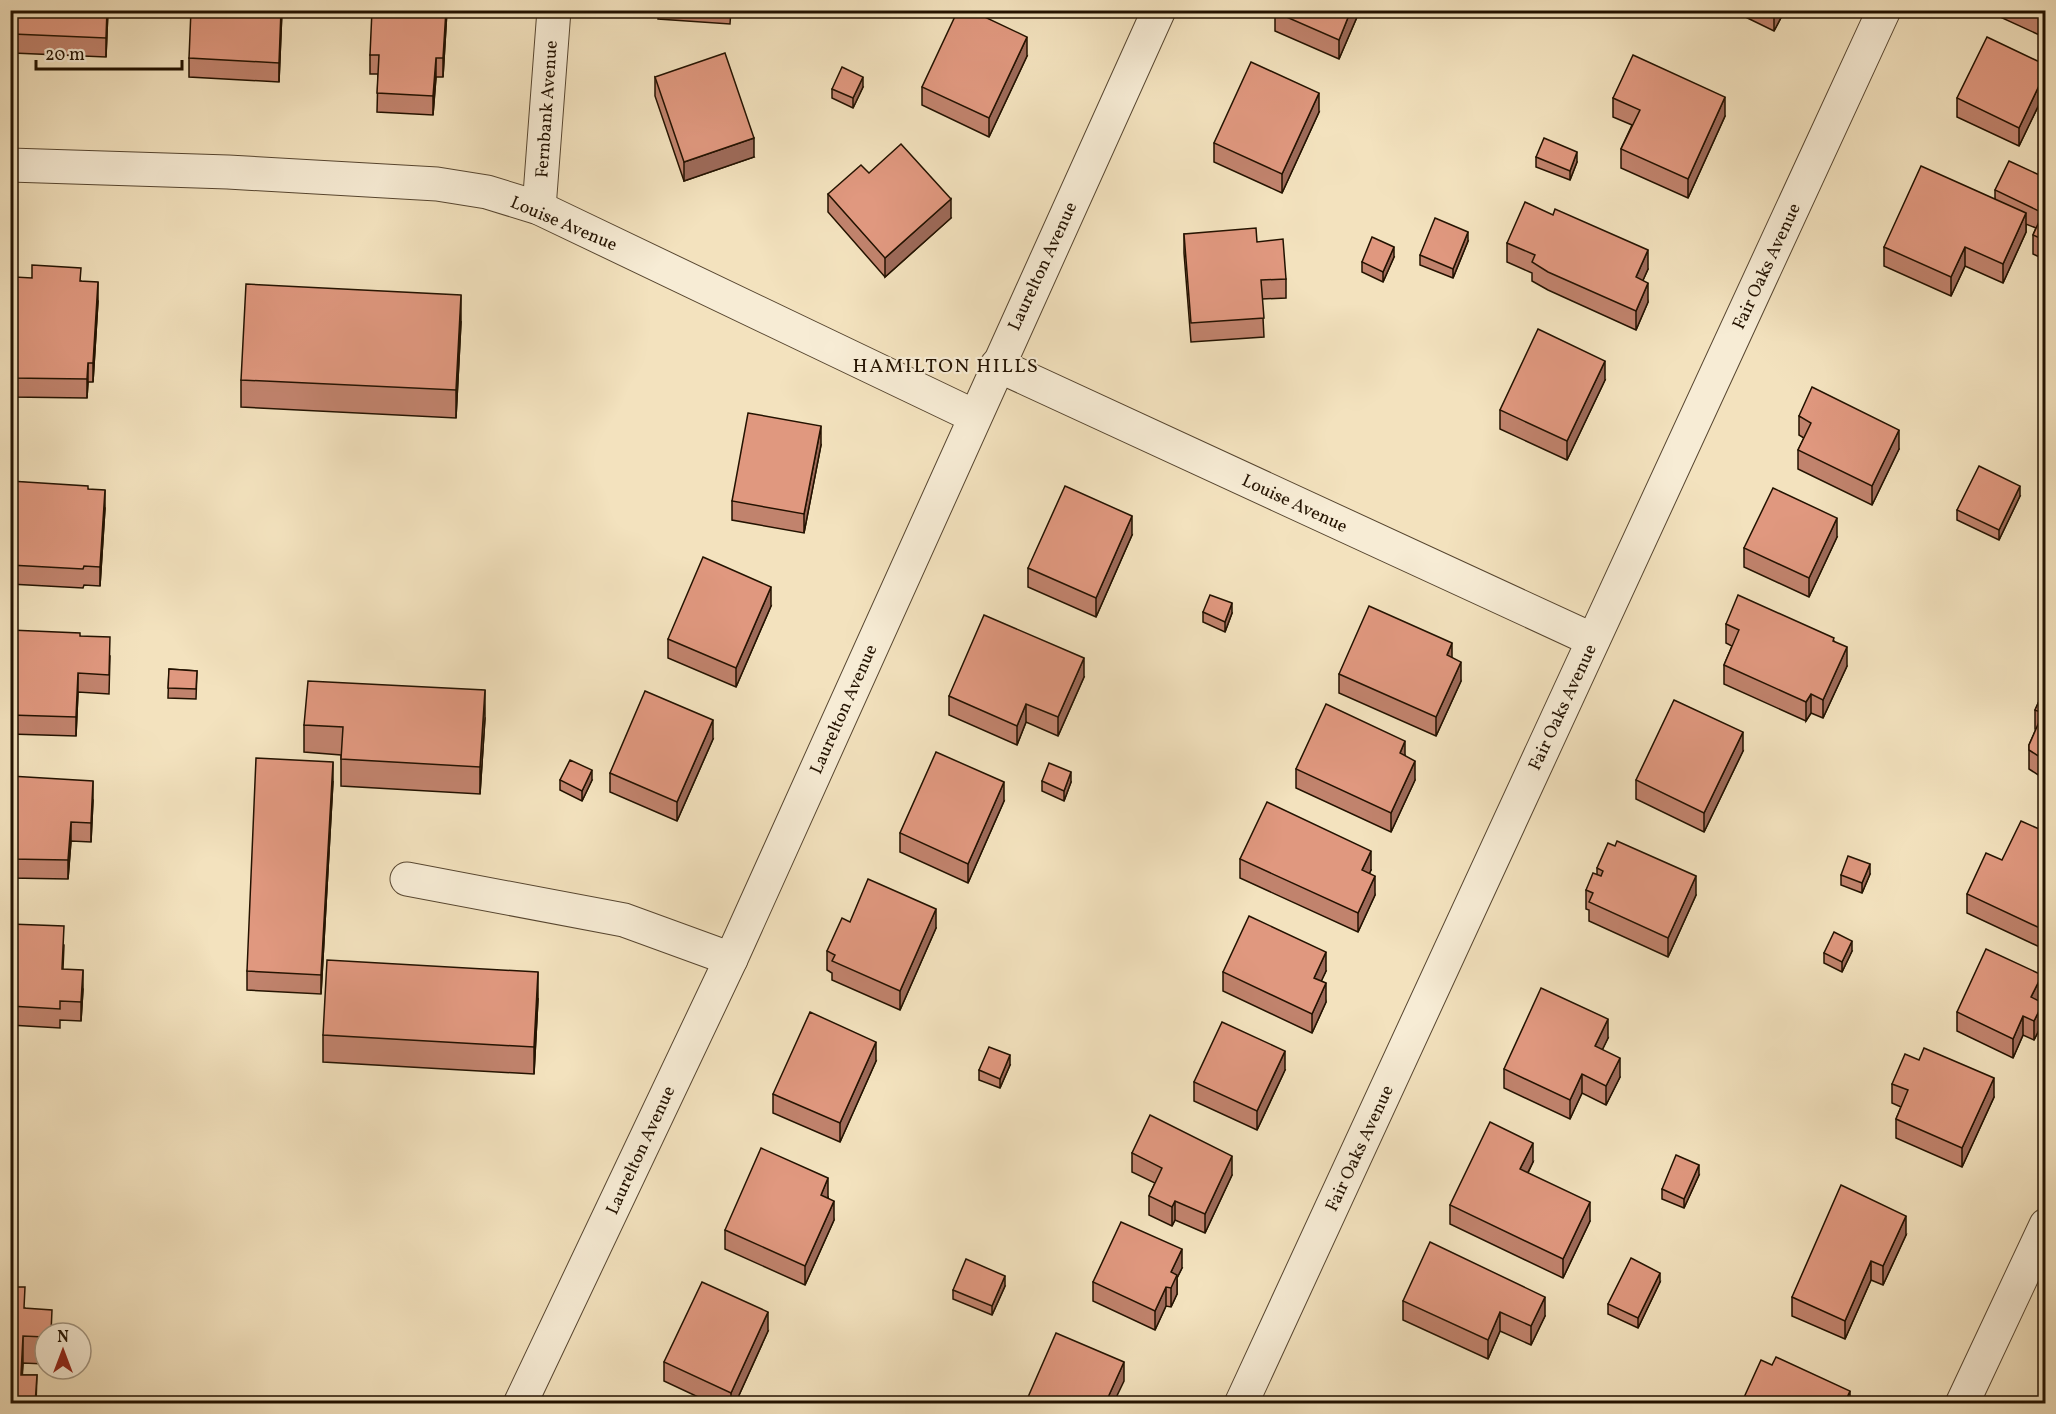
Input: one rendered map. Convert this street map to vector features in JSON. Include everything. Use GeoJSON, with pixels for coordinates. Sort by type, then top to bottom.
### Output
{"type":"FeatureCollection","features":[{"type":"Feature","properties":{"kind":"street","name":"Fernbank Avenue"},"geometry":{"type":"LineString","coordinates":[[539,208],[554,10]]}},
{"type":"Feature","properties":{"kind":"street","name":"Laurelton Avenue"},"geometry":{"type":"LineString","coordinates":[[520,1404],[731,959],[1159,10]]}},
{"type":"Feature","properties":{"kind":"street","name":"Fair Oaks Avenue"},"geometry":{"type":"LineString","coordinates":[[1241,1404],[1884,10]]}},
{"type":"Feature","properties":{"kind":"street","name":"Louise Avenue"},"geometry":{"type":"LineString","coordinates":[[10,165],[228,172],[437,184],[487,192],[539,208],[974,416]]}},
{"type":"Feature","properties":{"kind":"street","name":"Louise Avenue"},"geometry":{"type":"LineString","coordinates":[[997,365],[1593,640]]}},
{"type":"Feature","properties":{"kind":"street"},"geometry":{"type":"LineString","coordinates":[[407,879],[624,920],[731,959]]}},
{"type":"Feature","properties":{"kind":"street"},"geometry":{"type":"LineString","coordinates":[[1962,1404],[2046,1225]]}},
{"type":"Feature","properties":{"kind":"building"},"geometry":{"type":"Polygon","coordinates":[[[14,10],[107,10],[106,38],[13,34],[14,10]]]}},
{"type":"Feature","properties":{"kind":"building"},"geometry":{"type":"Polygon","coordinates":[[[191,10],[281,10],[279,63],[189,58],[191,10]]]}},
{"type":"Feature","properties":{"kind":"building"},"geometry":{"type":"Polygon","coordinates":[[[372,10],[446,10],[443,58],[436,58],[433,96],[377,93],[379,55],[370,55],[372,10]]]}},
{"type":"Feature","properties":{"kind":"building"},"geometry":{"type":"Polygon","coordinates":[[[958,10],[970,10],[1027,37],[989,118],[922,87],[958,10]]]}},
{"type":"Feature","properties":{"kind":"building"},"geometry":{"type":"Polygon","coordinates":[[[1275,10],[1351,10],[1339,40],[1275,12],[1275,10]]]}},
{"type":"Feature","properties":{"kind":"building"},"geometry":{"type":"Polygon","coordinates":[[[2027,10],[2046,10],[2046,19],[2027,10]]]}},
{"type":"Feature","properties":{"kind":"building"},"geometry":{"type":"Polygon","coordinates":[[[1987,37],[2046,65],[2046,71],[2019,128],[1957,98],[1987,37]]]}},
{"type":"Feature","properties":{"kind":"building"},"geometry":{"type":"Polygon","coordinates":[[[725,53],[754,138],[684,162],[655,77],[725,53]]]}},
{"type":"Feature","properties":{"kind":"building"},"geometry":{"type":"Polygon","coordinates":[[[1633,55],[1725,97],[1688,179],[1621,149],[1640,110],[1613,98],[1633,55]]]}},
{"type":"Feature","properties":{"kind":"building"},"geometry":{"type":"Polygon","coordinates":[[[1251,62],[1319,93],[1282,174],[1214,143],[1251,62]]]}},
{"type":"Feature","properties":{"kind":"building"},"geometry":{"type":"Polygon","coordinates":[[[842,67],[863,77],[853,98],[832,89],[842,67]]]}},
{"type":"Feature","properties":{"kind":"building"},"geometry":{"type":"Polygon","coordinates":[[[1544,138],[1577,152],[1570,171],[1536,157],[1544,138]]]}},
{"type":"Feature","properties":{"kind":"building"},"geometry":{"type":"Polygon","coordinates":[[[901,144],[951,199],[885,258],[828,194],[861,165],[869,173],[901,144]]]}},
{"type":"Feature","properties":{"kind":"building"},"geometry":{"type":"Polygon","coordinates":[[[2009,161],[2046,178],[2046,241],[2033,235],[2043,213],[1995,190],[2009,161]]]}},
{"type":"Feature","properties":{"kind":"building"},"geometry":{"type":"Polygon","coordinates":[[[1921,166],[2026,213],[2003,264],[1965,247],[1951,277],[1884,247],[1921,166]]]}},
{"type":"Feature","properties":{"kind":"building"},"geometry":{"type":"Polygon","coordinates":[[[1525,202],[1553,215],[1555,209],[1648,250],[1636,277],[1648,283],[1636,311],[1548,272],[1532,262],[1535,255],[1507,243],[1525,202]]]}},
{"type":"Feature","properties":{"kind":"building"},"geometry":{"type":"Polygon","coordinates":[[[1435,218],[1468,232],[1453,269],[1420,255],[1435,218]]]}},
{"type":"Feature","properties":{"kind":"building"},"geometry":{"type":"Polygon","coordinates":[[[1256,228],[1257,242],[1283,239],[1286,279],[1261,280],[1264,318],[1191,323],[1184,234],[1256,228]]]}},
{"type":"Feature","properties":{"kind":"building"},"geometry":{"type":"Polygon","coordinates":[[[1372,237],[1394,247],[1383,272],[1362,262],[1372,237]]]}},
{"type":"Feature","properties":{"kind":"building"},"geometry":{"type":"Polygon","coordinates":[[[32,265],[81,268],[80,281],[98,282],[93,363],[88,363],[87,379],[11,378],[15,277],[32,278],[32,265]]]}},
{"type":"Feature","properties":{"kind":"building"},"geometry":{"type":"Polygon","coordinates":[[[246,284],[461,295],[456,390],[241,380],[246,284]]]}},
{"type":"Feature","properties":{"kind":"building"},"geometry":{"type":"Polygon","coordinates":[[[1538,329],[1605,361],[1567,441],[1500,410],[1538,329]]]}},
{"type":"Feature","properties":{"kind":"building"},"geometry":{"type":"Polygon","coordinates":[[[1812,387],[1899,430],[1872,486],[1798,450],[1811,423],[1799,416],[1812,387]]]}},
{"type":"Feature","properties":{"kind":"building"},"geometry":{"type":"Polygon","coordinates":[[[748,413],[821,426],[804,514],[732,501],[748,413]]]}},
{"type":"Feature","properties":{"kind":"building"},"geometry":{"type":"Polygon","coordinates":[[[1979,466],[2020,486],[1999,530],[1957,510],[1979,466]]]}},
{"type":"Feature","properties":{"kind":"building"},"geometry":{"type":"Polygon","coordinates":[[[10,481],[88,486],[88,489],[105,490],[100,567],[84,566],[83,569],[10,565],[10,481]]]}},
{"type":"Feature","properties":{"kind":"building"},"geometry":{"type":"Polygon","coordinates":[[[1065,486],[1132,516],[1096,598],[1028,568],[1065,486]]]}},
{"type":"Feature","properties":{"kind":"building"},"geometry":{"type":"Polygon","coordinates":[[[1773,488],[1837,518],[1809,578],[1744,548],[1773,488]]]}},
{"type":"Feature","properties":{"kind":"building"},"geometry":{"type":"Polygon","coordinates":[[[703,557],[771,587],[736,668],[668,639],[703,557]]]}},
{"type":"Feature","properties":{"kind":"building"},"geometry":{"type":"Polygon","coordinates":[[[1210,595],[1232,603],[1225,622],[1203,612],[1210,595]]]}},
{"type":"Feature","properties":{"kind":"building"},"geometry":{"type":"Polygon","coordinates":[[[1738,595],[1834,638],[1833,641],[1847,647],[1823,700],[1811,694],[1806,702],[1724,665],[1739,630],[1726,624],[1738,595]]]}},
{"type":"Feature","properties":{"kind":"building"},"geometry":{"type":"Polygon","coordinates":[[[1369,606],[1452,643],[1447,655],[1461,662],[1436,717],[1339,674],[1369,606]]]}},
{"type":"Feature","properties":{"kind":"building"},"geometry":{"type":"Polygon","coordinates":[[[984,615],[1084,658],[1058,717],[1026,704],[1017,726],[949,696],[984,615]]]}},
{"type":"Feature","properties":{"kind":"building"},"geometry":{"type":"Polygon","coordinates":[[[10,630],[80,633],[80,636],[110,637],[109,675],[78,673],[76,717],[10,715],[10,630]]]}},
{"type":"Feature","properties":{"kind":"building"},"geometry":{"type":"Polygon","coordinates":[[[169,669],[197,671],[196,689],[168,688],[169,669]]]}},
{"type":"Feature","properties":{"kind":"building"},"geometry":{"type":"Polygon","coordinates":[[[308,681],[485,690],[480,767],[341,759],[343,727],[304,725],[308,681]]]}},
{"type":"Feature","properties":{"kind":"building"},"geometry":{"type":"Polygon","coordinates":[[[2046,686],[2046,761],[2029,750],[2029,745],[2043,713],[2035,710],[2046,686]]]}},
{"type":"Feature","properties":{"kind":"building"},"geometry":{"type":"Polygon","coordinates":[[[645,691],[713,720],[677,802],[610,773],[645,691]]]}},
{"type":"Feature","properties":{"kind":"building"},"geometry":{"type":"Polygon","coordinates":[[[1674,700],[1743,732],[1704,813],[1636,780],[1674,700]]]}},
{"type":"Feature","properties":{"kind":"building"},"geometry":{"type":"Polygon","coordinates":[[[1326,704],[1405,741],[1400,753],[1415,761],[1391,813],[1296,769],[1326,704]]]}},
{"type":"Feature","properties":{"kind":"building"},"geometry":{"type":"Polygon","coordinates":[[[936,752],[1004,782],[968,864],[900,833],[936,752]]]}},
{"type":"Feature","properties":{"kind":"building"},"geometry":{"type":"Polygon","coordinates":[[[256,758],[333,762],[321,975],[247,971],[256,758]]]}},
{"type":"Feature","properties":{"kind":"building"},"geometry":{"type":"Polygon","coordinates":[[[570,760],[592,770],[582,791],[560,780],[570,760]]]}},
{"type":"Feature","properties":{"kind":"building"},"geometry":{"type":"Polygon","coordinates":[[[1049,763],[1071,772],[1064,791],[1042,781],[1049,763]]]}},
{"type":"Feature","properties":{"kind":"building"},"geometry":{"type":"Polygon","coordinates":[[[10,776],[93,781],[91,823],[71,822],[68,860],[10,859],[10,776]]]}},
{"type":"Feature","properties":{"kind":"building"},"geometry":{"type":"Polygon","coordinates":[[[1267,802],[1371,851],[1362,870],[1375,876],[1358,913],[1240,859],[1267,802]]]}},
{"type":"Feature","properties":{"kind":"building"},"geometry":{"type":"Polygon","coordinates":[[[2021,821],[2046,832],[2046,927],[2044,930],[1967,894],[1986,853],[2002,860],[2021,821]]]}},
{"type":"Feature","properties":{"kind":"building"},"geometry":{"type":"Polygon","coordinates":[[[1617,841],[1696,876],[1668,938],[1589,902],[1593,893],[1586,890],[1593,873],[1601,876],[1603,871],[1597,868],[1608,843],[1615,846],[1617,841]]]}},
{"type":"Feature","properties":{"kind":"building"},"geometry":{"type":"Polygon","coordinates":[[[1848,856],[1870,864],[1862,883],[1841,875],[1848,856]]]}},
{"type":"Feature","properties":{"kind":"building"},"geometry":{"type":"Polygon","coordinates":[[[868,879],[936,909],[900,991],[832,961],[835,955],[827,951],[842,918],[850,922],[868,879]]]}},
{"type":"Feature","properties":{"kind":"building"},"geometry":{"type":"Polygon","coordinates":[[[1249,916],[1326,952],[1314,978],[1326,983],[1312,1014],[1223,972],[1249,916]]]}},
{"type":"Feature","properties":{"kind":"building"},"geometry":{"type":"Polygon","coordinates":[[[10,924],[64,926],[62,969],[83,970],[81,1002],[60,1001],[60,1009],[10,1006],[10,924]]]}},
{"type":"Feature","properties":{"kind":"building"},"geometry":{"type":"Polygon","coordinates":[[[1834,932],[1852,941],[1842,962],[1824,953],[1834,932]]]}},
{"type":"Feature","properties":{"kind":"building"},"geometry":{"type":"Polygon","coordinates":[[[1986,949],[2042,975],[2031,997],[2043,1003],[2034,1021],[2023,1016],[2013,1039],[1957,1012],[1986,949]]]}},
{"type":"Feature","properties":{"kind":"building"},"geometry":{"type":"Polygon","coordinates":[[[327,960],[538,972],[534,1047],[323,1035],[327,960]]]}},
{"type":"Feature","properties":{"kind":"building"},"geometry":{"type":"Polygon","coordinates":[[[1541,988],[1608,1019],[1595,1046],[1620,1058],[1606,1086],[1582,1074],[1570,1100],[1504,1069],[1541,988]]]}},
{"type":"Feature","properties":{"kind":"building"},"geometry":{"type":"Polygon","coordinates":[[[810,1012],[876,1042],[840,1123],[773,1094],[810,1012]]]}},
{"type":"Feature","properties":{"kind":"building"},"geometry":{"type":"Polygon","coordinates":[[[1222,1022],[1285,1051],[1257,1111],[1194,1082],[1222,1022]]]}},
{"type":"Feature","properties":{"kind":"building"},"geometry":{"type":"Polygon","coordinates":[[[989,1047],[1010,1055],[1000,1079],[979,1070],[989,1047]]]}},
{"type":"Feature","properties":{"kind":"building"},"geometry":{"type":"Polygon","coordinates":[[[1924,1048],[1994,1078],[1962,1148],[1896,1119],[1908,1090],[1892,1084],[1905,1054],[1919,1060],[1924,1048]]]}},
{"type":"Feature","properties":{"kind":"building"},"geometry":{"type":"Polygon","coordinates":[[[1150,1115],[1232,1156],[1205,1214],[1175,1201],[1172,1207],[1149,1196],[1162,1168],[1132,1153],[1150,1115]]]}},
{"type":"Feature","properties":{"kind":"building"},"geometry":{"type":"Polygon","coordinates":[[[1490,1122],[1533,1143],[1520,1169],[1590,1202],[1563,1259],[1450,1205],[1490,1122]]]}},
{"type":"Feature","properties":{"kind":"building"},"geometry":{"type":"Polygon","coordinates":[[[761,1148],[828,1178],[821,1195],[834,1201],[805,1266],[725,1230],[761,1148]]]}},
{"type":"Feature","properties":{"kind":"building"},"geometry":{"type":"Polygon","coordinates":[[[1676,1155],[1699,1165],[1684,1199],[1662,1189],[1676,1155]]]}},
{"type":"Feature","properties":{"kind":"building"},"geometry":{"type":"Polygon","coordinates":[[[1841,1185],[1906,1216],[1883,1266],[1871,1261],[1845,1321],[1792,1297],[1841,1185]]]}},
{"type":"Feature","properties":{"kind":"building"},"geometry":{"type":"Polygon","coordinates":[[[1121,1222],[1182,1249],[1171,1272],[1177,1275],[1171,1288],[1166,1287],[1155,1311],[1093,1282],[1121,1222]]]}},
{"type":"Feature","properties":{"kind":"building"},"geometry":{"type":"Polygon","coordinates":[[[1430,1242],[1545,1297],[1531,1326],[1500,1312],[1488,1340],[1403,1301],[1430,1242]]]}},
{"type":"Feature","properties":{"kind":"building"},"geometry":{"type":"Polygon","coordinates":[[[1631,1258],[1660,1273],[1638,1318],[1608,1304],[1631,1258]]]}},
{"type":"Feature","properties":{"kind":"building"},"geometry":{"type":"Polygon","coordinates":[[[966,1259],[1005,1276],[992,1306],[953,1290],[966,1259]]]}},
{"type":"Feature","properties":{"kind":"building"},"geometry":{"type":"Polygon","coordinates":[[[702,1282],[768,1312],[731,1393],[664,1362],[702,1282]]]}},
{"type":"Feature","properties":{"kind":"building"},"geometry":{"type":"Polygon","coordinates":[[[10,1287],[25,1287],[24,1308],[52,1310],[52,1321],[33,1321],[33,1336],[23,1336],[21,1375],[33,1375],[33,1381],[37,1381],[35,1404],[10,1404],[10,1287]]]}},
{"type":"Feature","properties":{"kind":"building"},"geometry":{"type":"Polygon","coordinates":[[[1056,1333],[1124,1362],[1105,1404],[1025,1404],[1056,1333]]]}},
{"type":"Feature","properties":{"kind":"building"},"geometry":{"type":"Polygon","coordinates":[[[1776,1357],[1850,1391],[1844,1404],[1741,1404],[1761,1360],[1772,1365],[1776,1357]]]}},
{"type":"Feature","properties":{"kind":"building"},"geometry":{"type":"Polygon","coordinates":[[[2046,1385],[2046,1404],[2037,1404],[2046,1385]]]}},
{"type":"Feature","properties":{"kind":"district","name":"HAMILTON HILLS"},"geometry":{"type":"Point","coordinates":[946,365]}}]}
